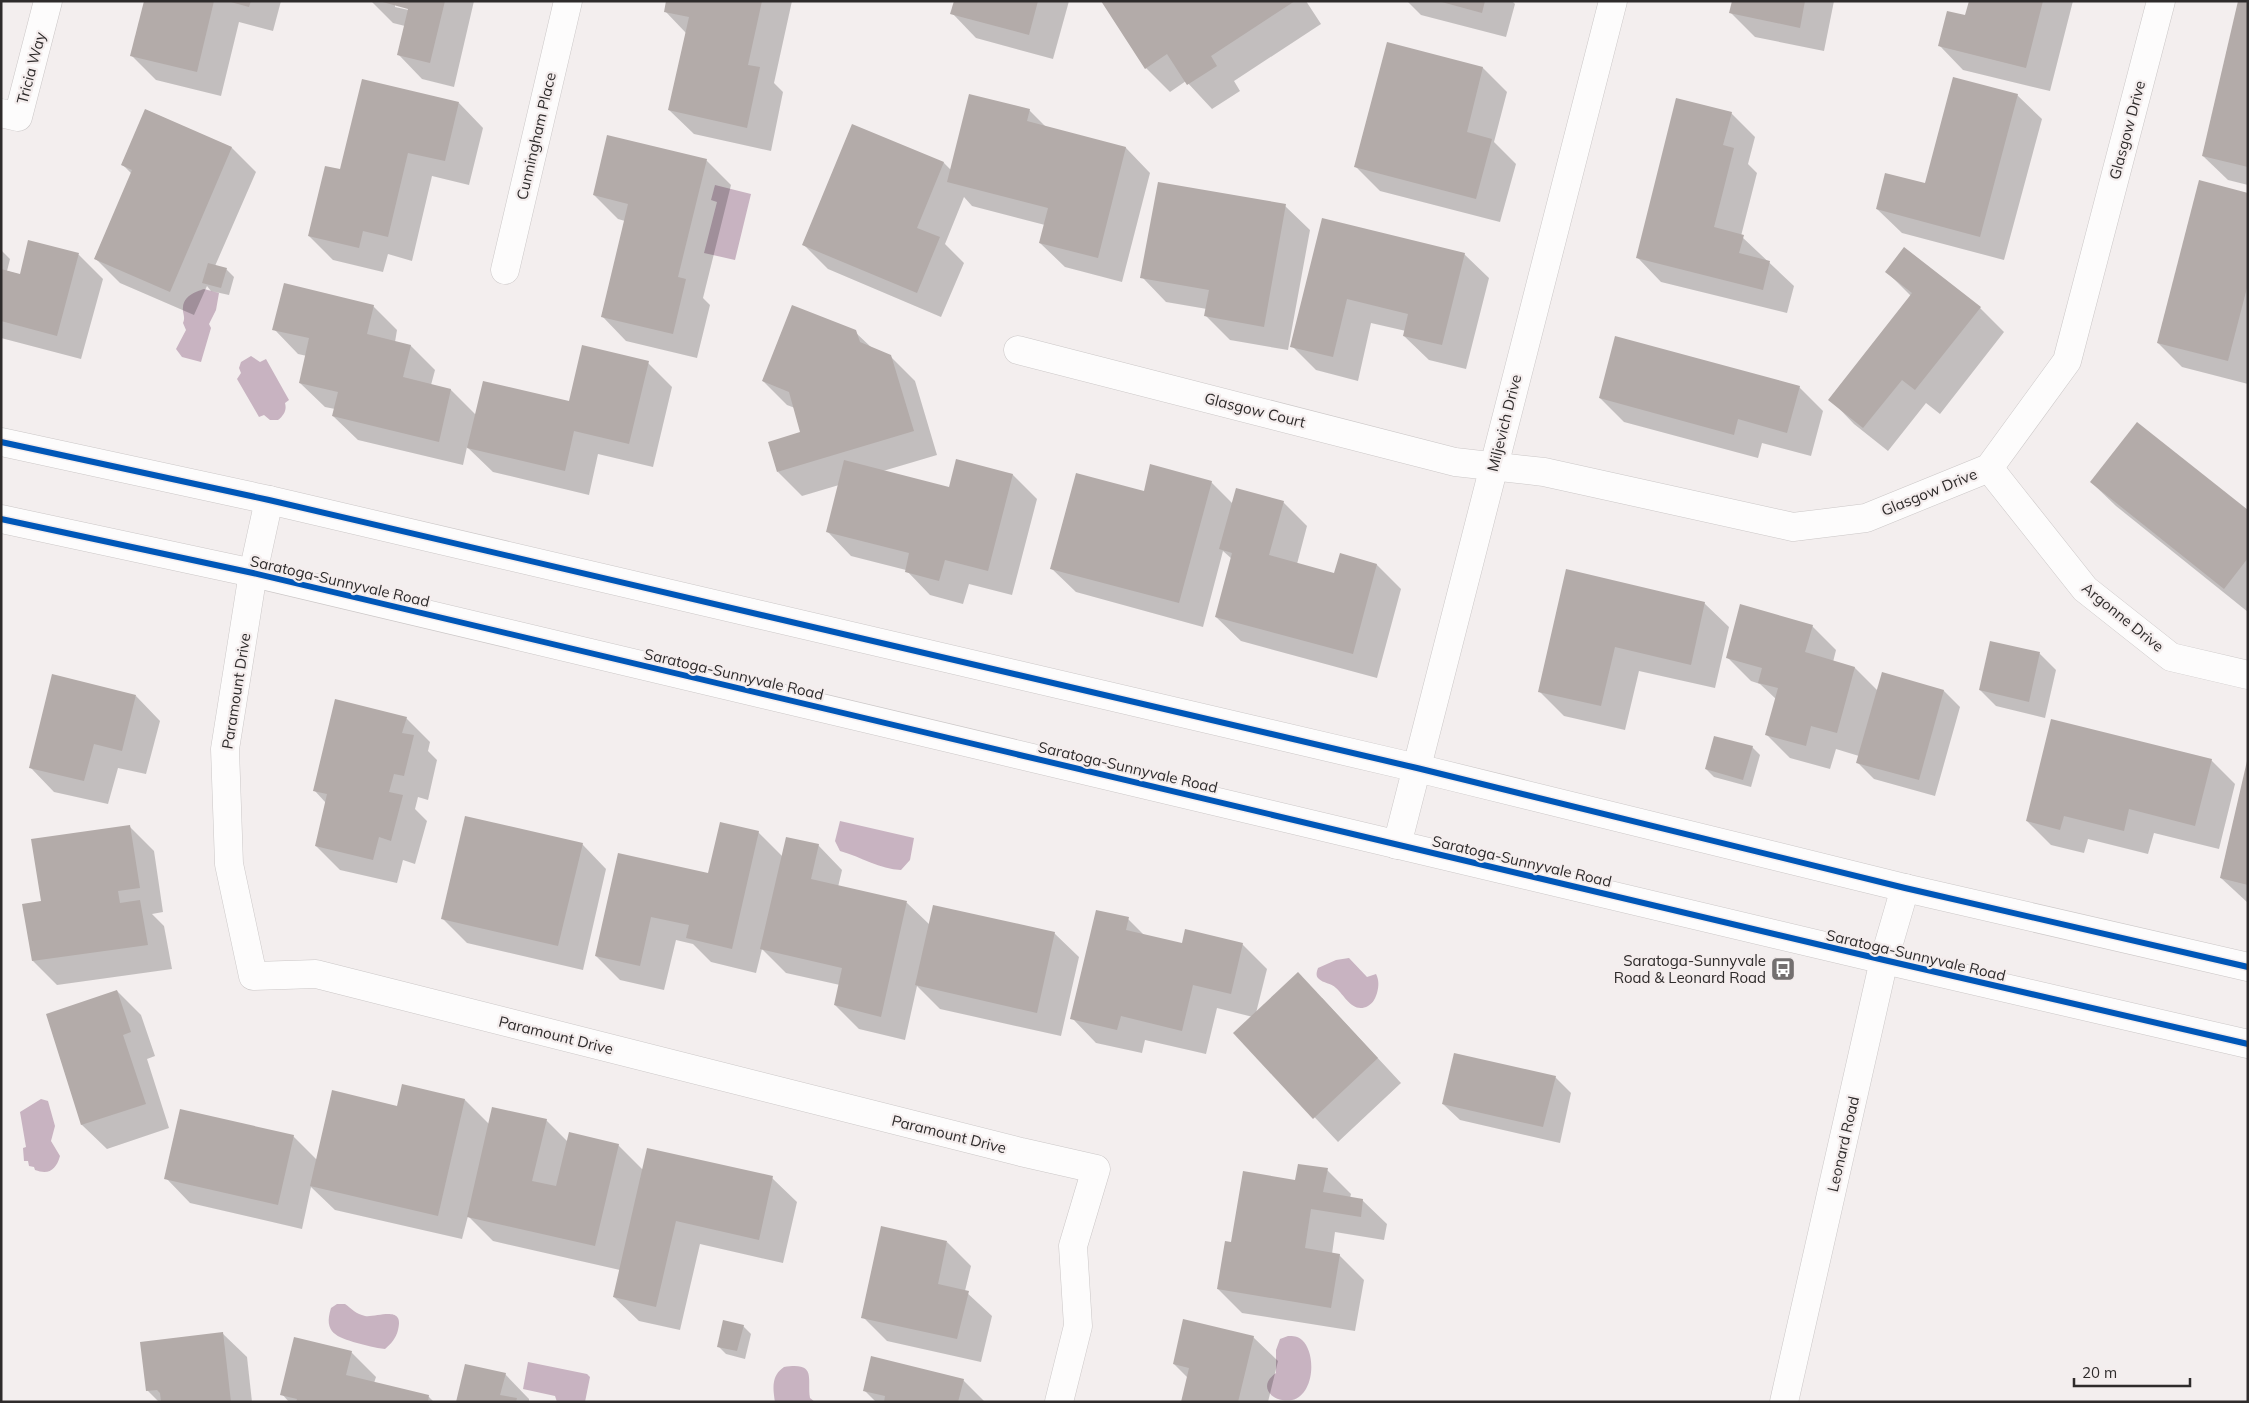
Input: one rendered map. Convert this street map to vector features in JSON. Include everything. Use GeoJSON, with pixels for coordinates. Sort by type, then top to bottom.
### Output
{"type":"FeatureCollection","features":[{"type":"Feature","properties":{"kind":"street","name":"Tricia Way"},"geometry":{"type":"LineString","coordinates":[[1,113],[18,117],[48,1]]}},
{"type":"Feature","properties":{"kind":"street","name":"Cunningham Place"},"geometry":{"type":"LineString","coordinates":[[505,270],[568,1]]}},
{"type":"Feature","properties":{"kind":"street","name":"Miljevich Drive"},"geometry":{"type":"LineString","coordinates":[[1397,845],[1613,1]]}},
{"type":"Feature","properties":{"kind":"street","name":"Glasgow Drive"},"geometry":{"type":"LineString","coordinates":[[1493,467],[1544,472],[1793,527],[1866,518],[1989,468],[2067,361],[2161,1]]}},
{"type":"Feature","properties":{"kind":"street","name":"Glasgow Court"},"geometry":{"type":"LineString","coordinates":[[1018,350],[1455,462],[1493,467]]}},
{"type":"Feature","properties":{"kind":"street"},"geometry":{"type":"LineString","coordinates":[[1,442],[269,500],[1417,768],[1905,888],[2248,967]]}},
{"type":"Feature","properties":{"kind":"street","name":"Argonne Drive"},"geometry":{"type":"LineString","coordinates":[[1989,468],[2085,589],[2171,657],[2248,674]]}},
{"type":"Feature","properties":{"kind":"street","name":"Paramount Drive"},"geometry":{"type":"LineString","coordinates":[[269,500],[253,573],[225,749],[229,864],[253,976],[316,974],[1021,1152],[1096,1169],[1073,1246],[1078,1326],[1059,1402]]}},
{"type":"Feature","properties":{"kind":"street","name":"Saratoga-Sunnyvale Road"},"geometry":{"type":"LineString","coordinates":[[1,518],[253,573],[1884,960],[2248,1044]]}},
{"type":"Feature","properties":{"kind":"street","name":"Leonard Road"},"geometry":{"type":"LineString","coordinates":[[1784,1402],[1884,960],[1905,888]]}},
{"type":"Feature","properties":{"kind":"shaded area"},"geometry":{"type":"Polygon","coordinates":[[[715,185],[751,194],[735,260],[704,253],[717,202],[711,200],[715,185]]]}},
{"type":"Feature","properties":{"kind":"shaded area"},"geometry":{"type":"Polygon","coordinates":[[[204,289],[219,293],[216,310],[209,324],[211,328],[201,362],[182,357],[176,349],[186,330],[183,323],[185,300],[190,295],[204,289]]]}},
{"type":"Feature","properties":{"kind":"shaded area"},"geometry":{"type":"Polygon","coordinates":[[[251,356],[260,362],[266,359],[289,400],[285,403],[286,408],[278,420],[270,420],[264,415],[259,417],[237,379],[241,373],[239,368],[241,362],[251,356]]]}},
{"type":"Feature","properties":{"kind":"shaded area"},"geometry":{"type":"Polygon","coordinates":[[[840,821],[914,838],[910,860],[901,870],[893,869],[840,851],[835,841],[840,821]]]}},
{"type":"Feature","properties":{"kind":"shaded area"},"geometry":{"type":"Polygon","coordinates":[[[1349,958],[1367,977],[1376,974],[1378,979],[1375,999],[1370,1005],[1363,1008],[1354,1006],[1334,986],[1317,976],[1318,968],[1336,960],[1349,958]]]}},
{"type":"Feature","properties":{"kind":"shaded area"},"geometry":{"type":"Polygon","coordinates":[[[41,1099],[48,1101],[55,1126],[51,1141],[60,1156],[54,1168],[44,1172],[35,1170],[34,1167],[29,1166],[28,1161],[24,1161],[23,1148],[26,1147],[20,1112],[41,1099]]]}},
{"type":"Feature","properties":{"kind":"shaded area"},"geometry":{"type":"Polygon","coordinates":[[[337,1304],[345,1304],[357,1313],[365,1316],[394,1315],[399,1322],[395,1338],[385,1349],[343,1339],[334,1333],[329,1323],[331,1308],[337,1304]]]}},
{"type":"Feature","properties":{"kind":"shaded area"},"geometry":{"type":"Polygon","coordinates":[[[1288,1336],[1299,1338],[1307,1346],[1311,1364],[1309,1383],[1299,1397],[1292,1400],[1279,1399],[1269,1393],[1267,1388],[1270,1378],[1276,1373],[1276,1350],[1280,1339],[1288,1336]]]}},
{"type":"Feature","properties":{"kind":"shaded area"},"geometry":{"type":"Polygon","coordinates":[[[528,1362],[587,1374],[590,1377],[585,1402],[557,1402],[555,1396],[523,1389],[528,1362]]]}},
{"type":"Feature","properties":{"kind":"shaded area"},"geometry":{"type":"Polygon","coordinates":[[[794,1366],[806,1369],[809,1378],[810,1398],[815,1402],[775,1402],[775,1378],[784,1367],[794,1366]]]}},
{"type":"Feature","properties":{"kind":"building"},"geometry":{"type":"Polygon","coordinates":[[[144,1],[214,1],[197,72],[130,56],[144,1]]]}},
{"type":"Feature","properties":{"kind":"building"},"geometry":{"type":"Polygon","coordinates":[[[227,1],[251,1],[249,7],[227,1]]]}},
{"type":"Feature","properties":{"kind":"building"},"geometry":{"type":"Polygon","coordinates":[[[379,1],[445,1],[430,63],[397,55],[408,9],[379,1]]]}},
{"type":"Feature","properties":{"kind":"building"},"geometry":{"type":"Polygon","coordinates":[[[666,1],[762,1],[748,65],[760,67],[747,128],[668,110],[689,17],[664,12],[666,1]]]}},
{"type":"Feature","properties":{"kind":"building"},"geometry":{"type":"Polygon","coordinates":[[[954,1],[1038,1],[1029,35],[950,14],[954,1]]]}},
{"type":"Feature","properties":{"kind":"building"},"geometry":{"type":"Polygon","coordinates":[[[1101,1],[1295,1],[1211,56],[1217,66],[1187,85],[1167,54],[1145,69],[1101,1]]]}},
{"type":"Feature","properties":{"kind":"building"},"geometry":{"type":"Polygon","coordinates":[[[1438,1],[1485,1],[1482,13],[1438,1]]]}},
{"type":"Feature","properties":{"kind":"building"},"geometry":{"type":"Polygon","coordinates":[[[1732,1],[1805,1],[1800,28],[1729,13],[1732,1]]]}},
{"type":"Feature","properties":{"kind":"building"},"geometry":{"type":"Polygon","coordinates":[[[1969,1],[2043,1],[2026,68],[1938,46],[1947,11],[1965,15],[1969,1]]]}},
{"type":"Feature","properties":{"kind":"building"},"geometry":{"type":"Polygon","coordinates":[[[2238,1],[2248,1],[2248,167],[2202,156],[2238,1]]]}},
{"type":"Feature","properties":{"kind":"building"},"geometry":{"type":"Polygon","coordinates":[[[1387,42],[1483,67],[1467,132],[1492,139],[1476,199],[1354,167],[1387,42]]]}},
{"type":"Feature","properties":{"kind":"building"},"geometry":{"type":"Polygon","coordinates":[[[1953,77],[2018,94],[1980,237],[1876,209],[1885,173],[1925,183],[1953,77]]]}},
{"type":"Feature","properties":{"kind":"building"},"geometry":{"type":"Polygon","coordinates":[[[362,79],[459,102],[445,161],[408,153],[388,237],[363,231],[359,248],[308,236],[325,166],[340,169],[362,79]]]}},
{"type":"Feature","properties":{"kind":"building"},"geometry":{"type":"Polygon","coordinates":[[[969,94],[1030,109],[1027,121],[1126,147],[1098,258],[1039,243],[1048,208],[947,182],[969,94]]]}},
{"type":"Feature","properties":{"kind":"building"},"geometry":{"type":"Polygon","coordinates":[[[1676,98],[1732,112],[1723,145],[1734,148],[1714,227],[1744,235],[1739,253],[1770,261],[1763,290],[1636,258],[1676,98]]]}},
{"type":"Feature","properties":{"kind":"building"},"geometry":{"type":"Polygon","coordinates":[[[145,109],[232,147],[170,292],[94,259],[132,170],[121,165],[145,109]]]}},
{"type":"Feature","properties":{"kind":"building"},"geometry":{"type":"Polygon","coordinates":[[[852,124],[944,162],[917,228],[940,237],[917,293],[802,245],[852,124]]]}},
{"type":"Feature","properties":{"kind":"building"},"geometry":{"type":"Polygon","coordinates":[[[607,135],[707,159],[678,277],[686,279],[673,334],[601,317],[628,204],[593,195],[607,135]]]}},
{"type":"Feature","properties":{"kind":"building"},"geometry":{"type":"Polygon","coordinates":[[[2199,180],[2248,193],[2248,284],[2228,361],[2157,343],[2199,180]]]}},
{"type":"Feature","properties":{"kind":"building"},"geometry":{"type":"Polygon","coordinates":[[[1158,182],[1286,204],[1264,327],[1204,316],[1209,290],[1140,278],[1158,182]]]}},
{"type":"Feature","properties":{"kind":"building"},"geometry":{"type":"Polygon","coordinates":[[[1322,218],[1465,253],[1442,345],[1403,336],[1408,314],[1347,299],[1333,357],[1290,347],[1322,218]]]}},
{"type":"Feature","properties":{"kind":"building"},"geometry":{"type":"Polygon","coordinates":[[[28,240],[79,253],[57,336],[1,321],[1,269],[20,274],[28,240]]]}},
{"type":"Feature","properties":{"kind":"building"},"geometry":{"type":"Polygon","coordinates":[[[1904,247],[1981,307],[1915,390],[1902,380],[1863,428],[1828,400],[1912,293],[1885,272],[1904,247]]]}},
{"type":"Feature","properties":{"kind":"building"},"geometry":{"type":"Polygon","coordinates":[[[208,263],[227,268],[221,288],[202,283],[208,263]]]}},
{"type":"Feature","properties":{"kind":"building"},"geometry":{"type":"Polygon","coordinates":[[[284,283],[374,305],[367,334],[411,345],[403,377],[451,389],[439,442],[332,416],[338,392],[299,383],[309,338],[272,330],[284,283]]]}},
{"type":"Feature","properties":{"kind":"building"},"geometry":{"type":"Polygon","coordinates":[[[792,305],[856,330],[860,342],[891,355],[914,431],[777,472],[768,442],[800,432],[789,392],[762,381],[792,305]]]}},
{"type":"Feature","properties":{"kind":"building"},"geometry":{"type":"Polygon","coordinates":[[[1615,336],[1800,386],[1787,433],[1738,419],[1734,435],[1599,398],[1615,336]]]}},
{"type":"Feature","properties":{"kind":"building"},"geometry":{"type":"Polygon","coordinates":[[[582,345],[649,361],[629,444],[574,431],[565,471],[467,448],[483,381],[569,401],[582,345]]]}},
{"type":"Feature","properties":{"kind":"building"},"geometry":{"type":"Polygon","coordinates":[[[2137,422],[2248,510],[2248,558],[2224,589],[2090,482],[2137,422]]]}},
{"type":"Feature","properties":{"kind":"building"},"geometry":{"type":"Polygon","coordinates":[[[956,459],[1013,474],[988,571],[945,560],[939,581],[905,572],[909,553],[826,532],[844,460],[949,487],[956,459]]]}},
{"type":"Feature","properties":{"kind":"building"},"geometry":{"type":"Polygon","coordinates":[[[1150,464],[1212,481],[1179,603],[1050,569],[1076,473],[1144,491],[1150,464]]]}},
{"type":"Feature","properties":{"kind":"building"},"geometry":{"type":"Polygon","coordinates":[[[1236,488],[1284,501],[1269,555],[1334,573],[1340,553],[1377,564],[1353,654],[1215,617],[1232,553],[1219,549],[1236,488]]]}},
{"type":"Feature","properties":{"kind":"building"},"geometry":{"type":"Polygon","coordinates":[[[1566,569],[1705,602],[1691,665],[1615,647],[1601,706],[1538,692],[1566,569]]]}},
{"type":"Feature","properties":{"kind":"building"},"geometry":{"type":"Polygon","coordinates":[[[1740,604],[1813,625],[1805,652],[1855,667],[1837,733],[1811,726],[1806,746],[1765,735],[1778,688],[1758,683],[1762,668],[1726,658],[1740,604]]]}},
{"type":"Feature","properties":{"kind":"building"},"geometry":{"type":"Polygon","coordinates":[[[1990,641],[2040,652],[2029,702],[1979,690],[1990,641]]]}},
{"type":"Feature","properties":{"kind":"building"},"geometry":{"type":"Polygon","coordinates":[[[1882,672],[1944,690],[1919,780],[1856,763],[1882,672]]]}},
{"type":"Feature","properties":{"kind":"building"},"geometry":{"type":"Polygon","coordinates":[[[52,674],[136,695],[122,751],[94,744],[84,781],[29,768],[52,674]]]}},
{"type":"Feature","properties":{"kind":"building"},"geometry":{"type":"Polygon","coordinates":[[[335,699],[407,717],[402,733],[414,735],[404,776],[394,774],[389,792],[403,795],[391,841],[379,837],[373,860],[315,846],[327,794],[313,791],[335,699]]]}},
{"type":"Feature","properties":{"kind":"building"},"geometry":{"type":"Polygon","coordinates":[[[2051,719],[2212,759],[2195,826],[2129,809],[2124,831],[2064,816],[2060,830],[2026,821],[2051,719]]]}},
{"type":"Feature","properties":{"kind":"building"},"geometry":{"type":"Polygon","coordinates":[[[1714,736],[1753,746],[1743,780],[1705,769],[1714,736]]]}},
{"type":"Feature","properties":{"kind":"building"},"geometry":{"type":"Polygon","coordinates":[[[2248,761],[2248,885],[2220,878],[2248,761]]]}},
{"type":"Feature","properties":{"kind":"building"},"geometry":{"type":"Polygon","coordinates":[[[465,816],[583,843],[558,946],[441,919],[465,816]]]}},
{"type":"Feature","properties":{"kind":"building"},"geometry":{"type":"Polygon","coordinates":[[[720,822],[759,831],[732,949],[686,938],[689,925],[651,917],[640,966],[595,956],[618,853],[708,873],[720,822]]]}},
{"type":"Feature","properties":{"kind":"building"},"geometry":{"type":"Polygon","coordinates":[[[130,825],[140,888],[118,891],[120,903],[140,900],[148,945],[32,961],[22,904],[41,901],[31,839],[130,825]]]}},
{"type":"Feature","properties":{"kind":"building"},"geometry":{"type":"Polygon","coordinates":[[[786,837],[819,844],[811,879],[907,901],[881,1017],[834,1005],[842,968],[760,949],[786,837]]]}},
{"type":"Feature","properties":{"kind":"building"},"geometry":{"type":"Polygon","coordinates":[[[933,905],[1055,932],[1037,1013],[915,985],[933,905]]]}},
{"type":"Feature","properties":{"kind":"building"},"geometry":{"type":"Polygon","coordinates":[[[1096,910],[1129,917],[1126,930],[1182,943],[1185,929],[1243,943],[1231,994],[1193,985],[1182,1031],[1121,1016],[1117,1030],[1070,1019],[1096,910]]]}},
{"type":"Feature","properties":{"kind":"building"},"geometry":{"type":"Polygon","coordinates":[[[1298,972],[1378,1058],[1313,1119],[1233,1033],[1298,972]]]}},
{"type":"Feature","properties":{"kind":"building"},"geometry":{"type":"Polygon","coordinates":[[[117,990],[131,1032],[123,1035],[146,1104],[81,1125],[46,1014],[117,990]]]}},
{"type":"Feature","properties":{"kind":"building"},"geometry":{"type":"Polygon","coordinates":[[[1454,1053],[1556,1076],[1543,1127],[1442,1104],[1454,1053]]]}},
{"type":"Feature","properties":{"kind":"building"},"geometry":{"type":"Polygon","coordinates":[[[402,1084],[465,1099],[438,1216],[310,1186],[332,1090],[397,1106],[402,1084]]]}},
{"type":"Feature","properties":{"kind":"building"},"geometry":{"type":"Polygon","coordinates":[[[492,1107],[547,1119],[532,1181],[556,1186],[569,1132],[619,1144],[595,1246],[467,1217],[492,1107]]]}},
{"type":"Feature","properties":{"kind":"building"},"geometry":{"type":"Polygon","coordinates":[[[180,1109],[294,1135],[278,1205],[164,1179],[180,1109]]]}},
{"type":"Feature","properties":{"kind":"building"},"geometry":{"type":"Polygon","coordinates":[[[647,1148],[773,1176],[759,1240],[676,1221],[656,1307],[613,1297],[647,1148]]]}},
{"type":"Feature","properties":{"kind":"building"},"geometry":{"type":"Polygon","coordinates":[[[1298,1164],[1328,1168],[1323,1192],[1363,1199],[1361,1217],[1311,1209],[1305,1248],[1340,1254],[1331,1308],[1217,1289],[1225,1241],[1231,1242],[1243,1171],[1295,1180],[1298,1164]]]}},
{"type":"Feature","properties":{"kind":"building"},"geometry":{"type":"Polygon","coordinates":[[[881,1226],[947,1241],[938,1284],[969,1291],[957,1339],[861,1318],[881,1226]]]}},
{"type":"Feature","properties":{"kind":"building"},"geometry":{"type":"Polygon","coordinates":[[[1183,1319],[1254,1336],[1238,1402],[1181,1402],[1189,1368],[1173,1364],[1183,1319]]]}},
{"type":"Feature","properties":{"kind":"building"},"geometry":{"type":"Polygon","coordinates":[[[723,1320],[744,1325],[737,1351],[717,1347],[723,1320]]]}},
{"type":"Feature","properties":{"kind":"building"},"geometry":{"type":"Polygon","coordinates":[[[223,1332],[231,1402],[161,1402],[160,1393],[157,1390],[146,1391],[140,1342],[223,1332]]]}},
{"type":"Feature","properties":{"kind":"building"},"geometry":{"type":"Polygon","coordinates":[[[294,1337],[352,1351],[346,1375],[429,1395],[428,1402],[296,1402],[297,1399],[280,1395],[294,1337]]]}},
{"type":"Feature","properties":{"kind":"building"},"geometry":{"type":"Polygon","coordinates":[[[871,1356],[964,1379],[958,1402],[884,1402],[885,1396],[863,1391],[871,1356]]]}},
{"type":"Feature","properties":{"kind":"building"},"geometry":{"type":"Polygon","coordinates":[[[465,1364],[506,1373],[500,1395],[517,1398],[516,1402],[456,1402],[465,1364]]]}},
{"type":"Feature","properties":{"kind":"cycle path"},"geometry":{"type":"LineString","coordinates":[[1,442],[269,500],[1417,768],[1905,888],[2248,967]]}},
{"type":"Feature","properties":{"kind":"cycle path"},"geometry":{"type":"LineString","coordinates":[[1,519],[253,573],[1884,960],[2248,1044]]}},
{"type":"Feature","properties":{"kind":"place","name":"Saratoga-Sunnyvale Road & Leonard Road"},"geometry":{"type":"Point","coordinates":[1783,969]}}]}
